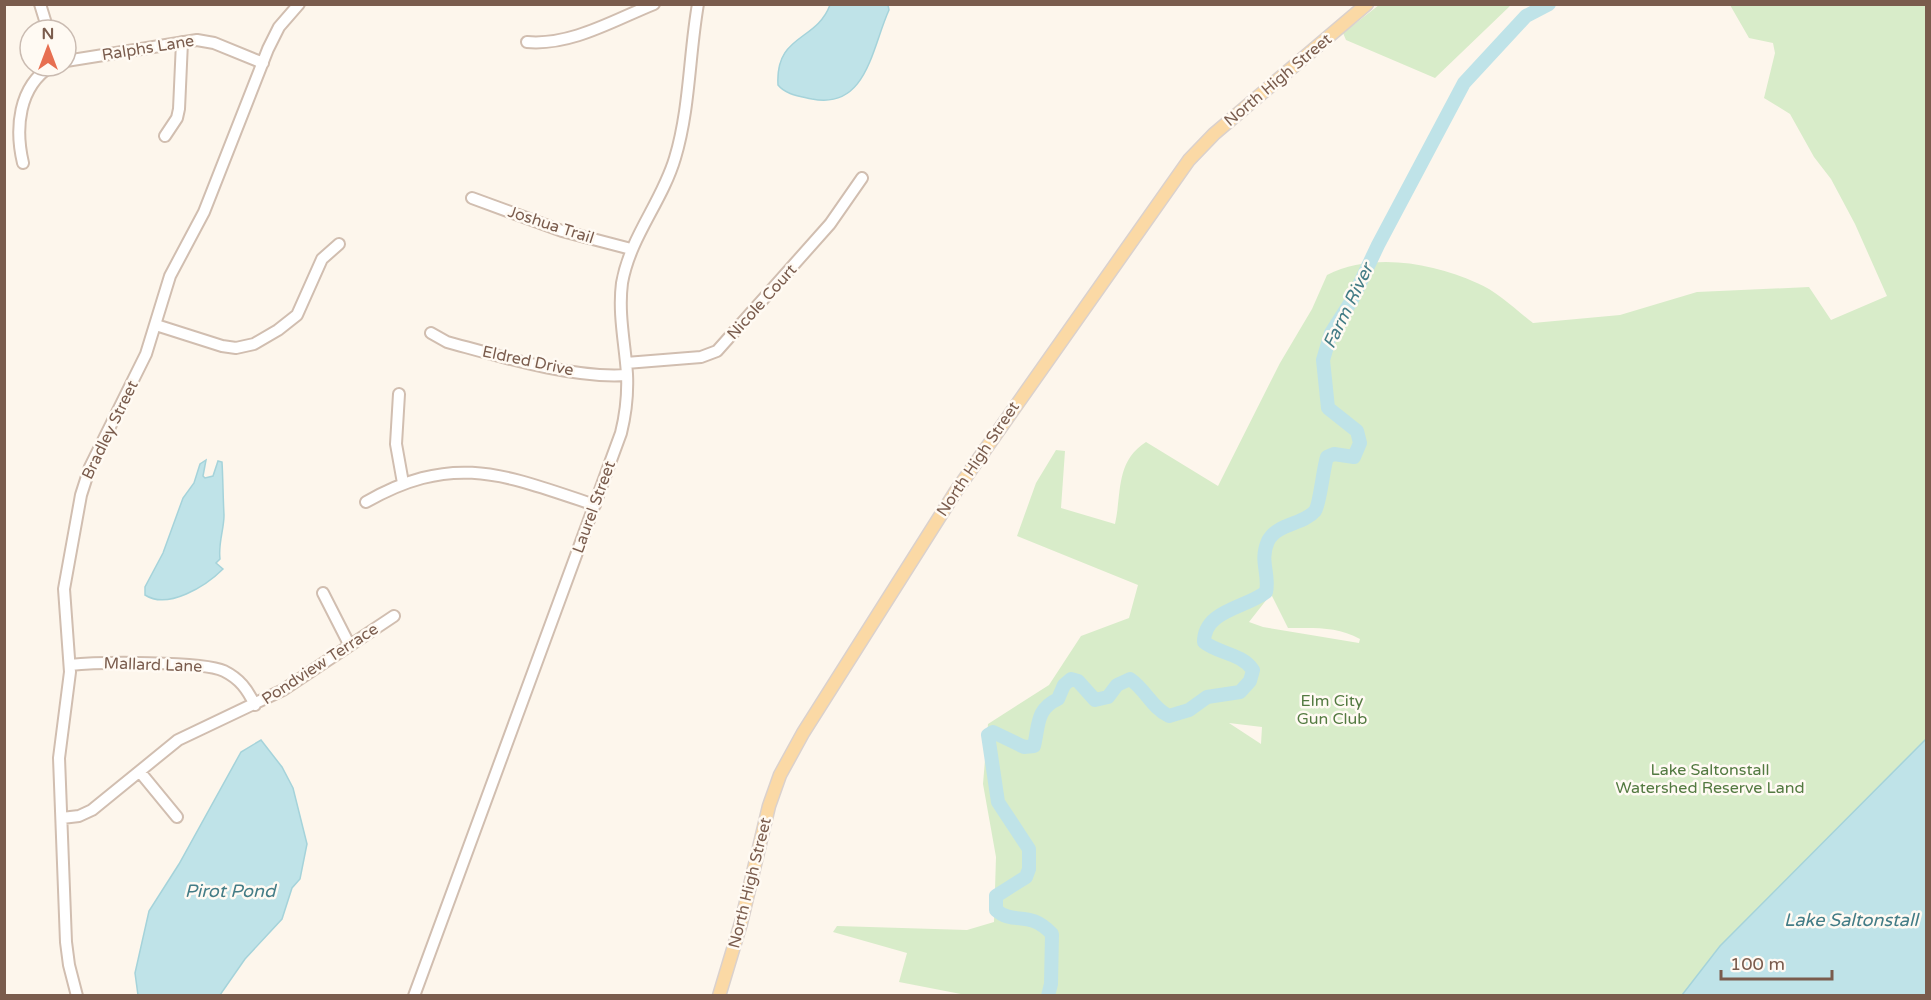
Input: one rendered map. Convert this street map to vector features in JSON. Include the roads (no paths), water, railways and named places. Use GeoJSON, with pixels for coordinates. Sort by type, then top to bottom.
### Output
{"type":"FeatureCollection","features":[{"type":"Feature","properties":{"kind":"main road","name":"North High Street"},"geometry":{"type":"LineString","coordinates":[[719,996],[741,923],[769,806],[780,775],[802,733],[956,491],[1189,160],[1214,134],[1367,4]]}},
{"type":"Feature","properties":{"kind":"street","name":"Bradley Street"},"geometry":{"type":"LineString","coordinates":[[77,996],[67,954],[59,747],[70,665],[64,589],[81,495],[90,467],[138,373],[156,325],[170,276],[204,212],[263,63],[279,27],[299,4]]}},
{"type":"Feature","properties":{"kind":"street"},"geometry":{"type":"LineString","coordinates":[[527,42],[550,43],[570,38],[654,4]]}},
{"type":"Feature","properties":{"kind":"street","name":"Laurel Street"},"geometry":{"type":"LineString","coordinates":[[414,996],[621,433],[627,403],[627,375],[621,297],[632,249],[670,174],[678,147],[686,109],[698,4]]}},
{"type":"Feature","properties":{"kind":"street","name":"Ralphs Lane"},"geometry":{"type":"LineString","coordinates":[[78,59],[197,40],[214,43],[263,63]]}},
{"type":"Feature","properties":{"kind":"street"},"geometry":{"type":"LineString","coordinates":[[165,136],[177,118],[179,109],[182,42]]}},
{"type":"Feature","properties":{"kind":"street"},"geometry":{"type":"LineString","coordinates":[[23,163],[18,141],[24,99],[32,82],[37,78]]}},
{"type":"Feature","properties":{"kind":"street","name":"Nicole Court"},"geometry":{"type":"LineString","coordinates":[[626,363],[701,357],[717,351],[830,224],[862,178]]}},
{"type":"Feature","properties":{"kind":"street","name":"Joshua Trail"},"geometry":{"type":"LineString","coordinates":[[472,198],[562,231],[632,249]]}},
{"type":"Feature","properties":{"kind":"street"},"geometry":{"type":"LineString","coordinates":[[156,325],[222,346],[236,348],[254,344],[278,330],[297,315],[322,259],[339,244]]}},
{"type":"Feature","properties":{"kind":"street","name":"Eldred Drive"},"geometry":{"type":"LineString","coordinates":[[431,333],[447,342],[545,365],[593,374],[627,375]]}},
{"type":"Feature","properties":{"kind":"street"},"geometry":{"type":"LineString","coordinates":[[399,394],[396,444],[403,483]]}},
{"type":"Feature","properties":{"kind":"street"},"geometry":{"type":"LineString","coordinates":[[366,502],[403,483],[447,474],[496,474],[524,480],[595,505]]}},
{"type":"Feature","properties":{"kind":"street"},"geometry":{"type":"LineString","coordinates":[[323,593],[349,644]]}},
{"type":"Feature","properties":{"kind":"street","name":"Pondview Terrace"},"geometry":{"type":"LineString","coordinates":[[62,818],[79,816],[92,810],[187,735],[283,690],[394,616]]}},
{"type":"Feature","properties":{"kind":"street","name":"Mallard Lane"},"geometry":{"type":"LineString","coordinates":[[70,665],[218,669],[244,685],[255,705]]}},
{"type":"Feature","properties":{"kind":"street"},"geometry":{"type":"LineString","coordinates":[[140,772],[177,817]]}},
{"type":"Feature","properties":{"kind":"water"},"geometry":{"type":"Polygon","coordinates":[[[830,5],[888,5],[889,10],[872,57],[856,85],[845,95],[830,100],[812,99],[789,93],[778,85],[779,68],[783,56],[789,47],[816,26],[830,5]]]}},
{"type":"Feature","properties":{"kind":"water"},"geometry":{"type":"Polygon","coordinates":[[[206,460],[203,476],[205,478],[213,476],[218,461],[222,462],[224,521],[220,559],[216,563],[223,569],[197,589],[186,594],[164,600],[154,599],[145,595],[145,587],[163,553],[183,498],[194,483],[200,464],[206,460]]]}},
{"type":"Feature","properties":{"kind":"water","name":"Lake Saltonstall"},"geometry":{"type":"Polygon","coordinates":[[[1926,739],[1926,995],[1682,995],[1720,946],[1926,739]]]}},
{"type":"Feature","properties":{"kind":"water","name":"Pirot Pond"},"geometry":{"type":"Polygon","coordinates":[[[261,740],[282,767],[293,788],[307,844],[300,879],[292,888],[282,919],[245,959],[220,995],[138,995],[135,973],[149,911],[179,864],[241,752],[261,740]]]}},
{"type":"Feature","properties":{"kind":"waterway","name":"Farm River"},"geometry":{"type":"LineString","coordinates":[[1048,996],[1051,984],[1052,934],[1036,922],[1009,917],[996,910],[996,896],[1026,877],[1029,869],[1029,849],[998,802],[988,735],[993,732],[1024,747],[1034,746],[1042,713],[1058,699],[1064,685],[1071,679],[1078,681],[1095,700],[1108,697],[1117,685],[1130,679],[1163,713],[1169,716],[1189,710],[1207,697],[1240,692],[1250,681],[1253,670],[1248,664],[1204,642],[1206,631],[1218,616],[1266,592],[1264,555],[1268,541],[1277,531],[1310,516],[1315,511],[1327,457],[1334,454],[1354,457],[1360,443],[1357,431],[1328,408],[1323,360],[1331,333],[1352,300],[1378,245],[1464,83],[1526,16],[1549,4]]}},
{"type":"Feature","properties":{"kind":"park label","name":"Elm City Gun Club"},"geometry":{"type":"Point","coordinates":[1332,710]}},
{"type":"Feature","properties":{"kind":"park label","name":"Lake Saltonstall Watershed Reserve Land"},"geometry":{"type":"Point","coordinates":[1710,779]}}]}
